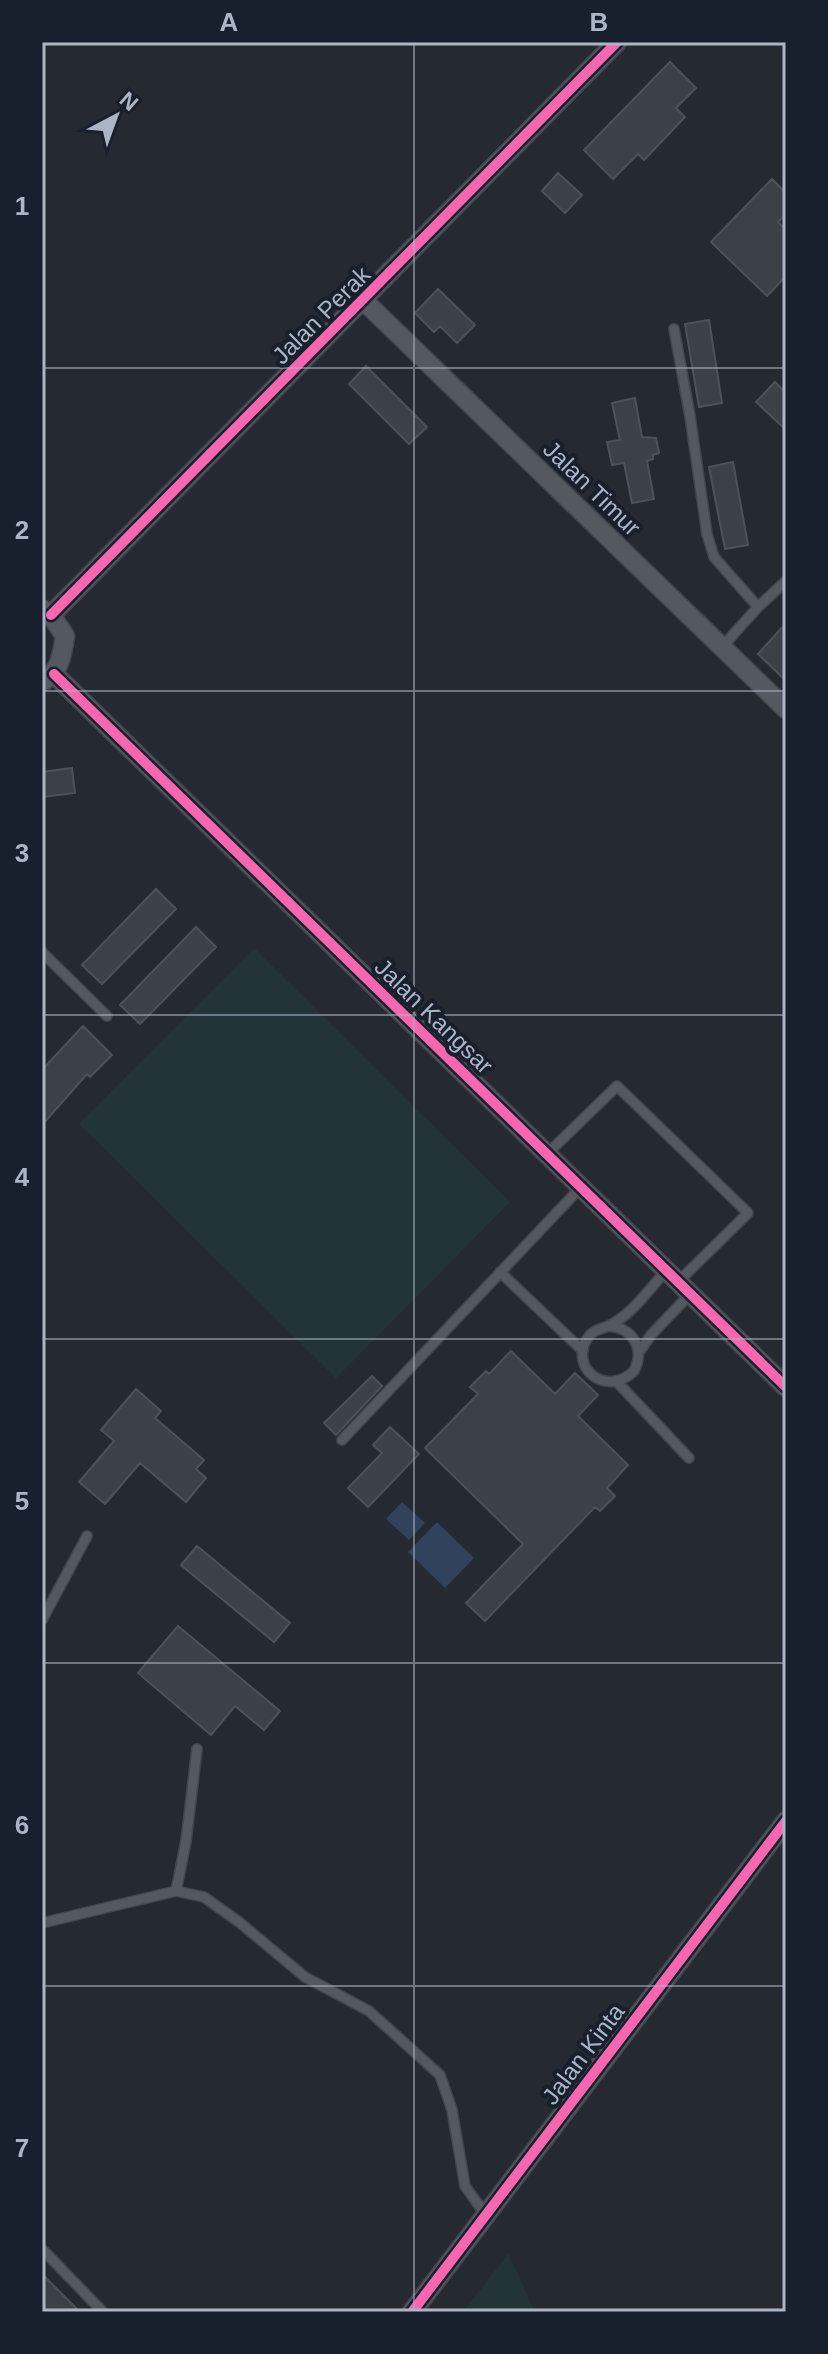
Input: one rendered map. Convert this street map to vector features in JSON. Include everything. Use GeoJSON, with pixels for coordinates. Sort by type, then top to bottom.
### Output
{"type":"FeatureCollection","features":[{"type":"Feature","properties":{"kind":"street","name":"Jalan Perak"},"geometry":{"type":"LineString","coordinates":[[47,612],[364,301],[617,42]]}},
{"type":"Feature","properties":{"kind":"street","name":"Jalan Timur"},"geometry":{"type":"LineString","coordinates":[[364,301],[786,709]]}},
{"type":"Feature","properties":{"kind":"street"},"geometry":{"type":"LineString","coordinates":[[47,612],[65,636],[62,657],[48,678]]}},
{"type":"Feature","properties":{"kind":"street","name":"Jalan Kangsar"},"geometry":{"type":"LineString","coordinates":[[48,678],[547,1154],[786,1387]]}},
{"type":"Feature","properties":{"kind":"street","name":"Jalan Kinta"},"geometry":{"type":"LineString","coordinates":[[412,2312],[786,1821]]}},
{"type":"Feature","properties":{"kind":"lane"},"geometry":{"type":"LineString","coordinates":[[674,329],[707,534],[714,557],[758,607]]}},
{"type":"Feature","properties":{"kind":"lane"},"geometry":{"type":"LineString","coordinates":[[722,647],[786,581]]}},
{"type":"Feature","properties":{"kind":"lane"},"geometry":{"type":"LineString","coordinates":[[42,952],[107,1016]]}},
{"type":"Feature","properties":{"kind":"lane"},"geometry":{"type":"LineString","coordinates":[[547,1154],[617,1086],[748,1213],[678,1282],[591,1334],[583,1351],[584,1364],[591,1375],[604,1382],[617,1382],[634,1371],[639,1352],[678,1282]]}},
{"type":"Feature","properties":{"kind":"lane"},"geometry":{"type":"LineString","coordinates":[[342,1440],[581,1187]]}},
{"type":"Feature","properties":{"kind":"lane"},"geometry":{"type":"LineString","coordinates":[[500,1272],[583,1351]]}},
{"type":"Feature","properties":{"kind":"lane"},"geometry":{"type":"LineString","coordinates":[[608,1326],[625,1330],[632,1336],[639,1352]]}},
{"type":"Feature","properties":{"kind":"lane"},"geometry":{"type":"LineString","coordinates":[[617,1382],[689,1458]]}},
{"type":"Feature","properties":{"kind":"lane"},"geometry":{"type":"LineString","coordinates":[[42,1620],[87,1536]]}},
{"type":"Feature","properties":{"kind":"lane"},"geometry":{"type":"LineString","coordinates":[[176,1891],[186,1841],[197,1749]]}},
{"type":"Feature","properties":{"kind":"lane"},"geometry":{"type":"LineString","coordinates":[[42,1923],[176,1891],[204,1897],[305,1977],[369,2011],[440,2075],[452,2110],[465,2186],[486,2215]]}},
{"type":"Feature","properties":{"kind":"lane"},"geometry":{"type":"LineString","coordinates":[[42,2249],[103,2312]]}},
{"type":"Feature","properties":{"kind":"shaded area"},"geometry":{"type":"Polygon","coordinates":[[[254,948],[510,1202],[336,1378],[79,1124],[254,948]]]}},
{"type":"Feature","properties":{"kind":"shaded area"},"geometry":{"type":"Polygon","coordinates":[[[508,2254],[535,2312],[463,2312],[508,2254]]]}},
{"type":"Feature","properties":{"kind":"water"},"geometry":{"type":"Polygon","coordinates":[[[402,1502],[425,1523],[409,1540],[386,1519],[402,1502]]]}},
{"type":"Feature","properties":{"kind":"water"},"geometry":{"type":"Polygon","coordinates":[[[437,1522],[474,1558],[445,1588],[408,1552],[437,1522]]]}},
{"type":"Feature","properties":{"kind":"building"},"geometry":{"type":"Polygon","coordinates":[[[670,62],[696,88],[676,108],[685,117],[644,160],[638,154],[613,179],[584,150],[670,62]]]}},
{"type":"Feature","properties":{"kind":"building"},"geometry":{"type":"Polygon","coordinates":[[[558,173],[582,195],[565,213],[542,191],[558,173]]]}},
{"type":"Feature","properties":{"kind":"building"},"geometry":{"type":"Polygon","coordinates":[[[772,179],[786,193],[786,214],[778,222],[786,230],[786,276],[767,296],[711,242],[772,179]]]}},
{"type":"Feature","properties":{"kind":"building"},"geometry":{"type":"Polygon","coordinates":[[[438,289],[475,325],[457,343],[440,326],[434,332],[415,313],[438,289]]]}},
{"type":"Feature","properties":{"kind":"building"},"geometry":{"type":"Polygon","coordinates":[[[709,320],[722,403],[699,407],[685,324],[709,320]]]}},
{"type":"Feature","properties":{"kind":"building"},"geometry":{"type":"Polygon","coordinates":[[[366,366],[427,427],[409,444],[349,384],[366,366]]]}},
{"type":"Feature","properties":{"kind":"building"},"geometry":{"type":"Polygon","coordinates":[[[775,382],[786,393],[786,430],[756,402],[775,382]]]}},
{"type":"Feature","properties":{"kind":"building"},"geometry":{"type":"Polygon","coordinates":[[[635,398],[642,437],[656,438],[659,453],[647,461],[654,499],[632,503],[624,463],[612,465],[607,442],[620,440],[612,403],[635,398]]]}},
{"type":"Feature","properties":{"kind":"building"},"geometry":{"type":"Polygon","coordinates":[[[733,462],[748,545],[725,549],[709,467],[733,462]]]}},
{"type":"Feature","properties":{"kind":"building"},"geometry":{"type":"Polygon","coordinates":[[[786,623],[786,681],[758,654],[786,623]]]}},
{"type":"Feature","properties":{"kind":"building"},"geometry":{"type":"Polygon","coordinates":[[[72,768],[75,793],[42,797],[42,772],[72,768]]]}},
{"type":"Feature","properties":{"kind":"building"},"geometry":{"type":"Polygon","coordinates":[[[156,889],[176,909],[102,984],[82,965],[156,889]]]}},
{"type":"Feature","properties":{"kind":"building"},"geometry":{"type":"Polygon","coordinates":[[[196,927],[216,947],[140,1024],[120,1005],[196,927]]]}},
{"type":"Feature","properties":{"kind":"building"},"geometry":{"type":"Polygon","coordinates":[[[83,1026],[112,1055],[90,1077],[87,1074],[42,1125],[42,1070],[83,1026]]]}},
{"type":"Feature","properties":{"kind":"building"},"geometry":{"type":"Polygon","coordinates":[[[511,1351],[555,1394],[575,1373],[598,1395],[578,1416],[628,1465],[607,1488],[615,1496],[600,1511],[595,1507],[485,1621],[466,1603],[523,1544],[425,1448],[478,1394],[470,1387],[486,1371],[489,1374],[511,1351]]]}},
{"type":"Feature","properties":{"kind":"building"},"geometry":{"type":"Polygon","coordinates":[[[372,1376],[382,1386],[336,1435],[324,1423],[372,1376]]]}},
{"type":"Feature","properties":{"kind":"building"},"geometry":{"type":"Polygon","coordinates":[[[136,1389],[161,1411],[155,1418],[204,1460],[196,1469],[206,1478],[186,1502],[140,1463],[105,1504],[79,1482],[114,1441],[101,1430],[136,1389]]]}},
{"type":"Feature","properties":{"kind":"building"},"geometry":{"type":"Polygon","coordinates":[[[390,1427],[419,1454],[368,1507],[348,1488],[382,1453],[373,1445],[390,1427]]]}},
{"type":"Feature","properties":{"kind":"building"},"geometry":{"type":"Polygon","coordinates":[[[197,1546],[290,1623],[274,1642],[181,1565],[197,1546]]]}},
{"type":"Feature","properties":{"kind":"building"},"geometry":{"type":"Polygon","coordinates":[[[178,1626],[280,1711],[264,1730],[235,1706],[211,1735],[138,1673],[178,1626]]]}},
{"type":"Feature","properties":{"kind":"building"},"geometry":{"type":"Polygon","coordinates":[[[42,2274],[80,2312],[42,2312],[42,2274]]]}},
{"type":"Feature","properties":{"kind":"cycle path"},"geometry":{"type":"LineString","coordinates":[[51,615],[617,42]]}},
{"type":"Feature","properties":{"kind":"cycle path"},"geometry":{"type":"LineString","coordinates":[[54,674],[786,1387]]}},
{"type":"Feature","properties":{"kind":"cycle path"},"geometry":{"type":"LineString","coordinates":[[412,2312],[786,1821]]}}]}
